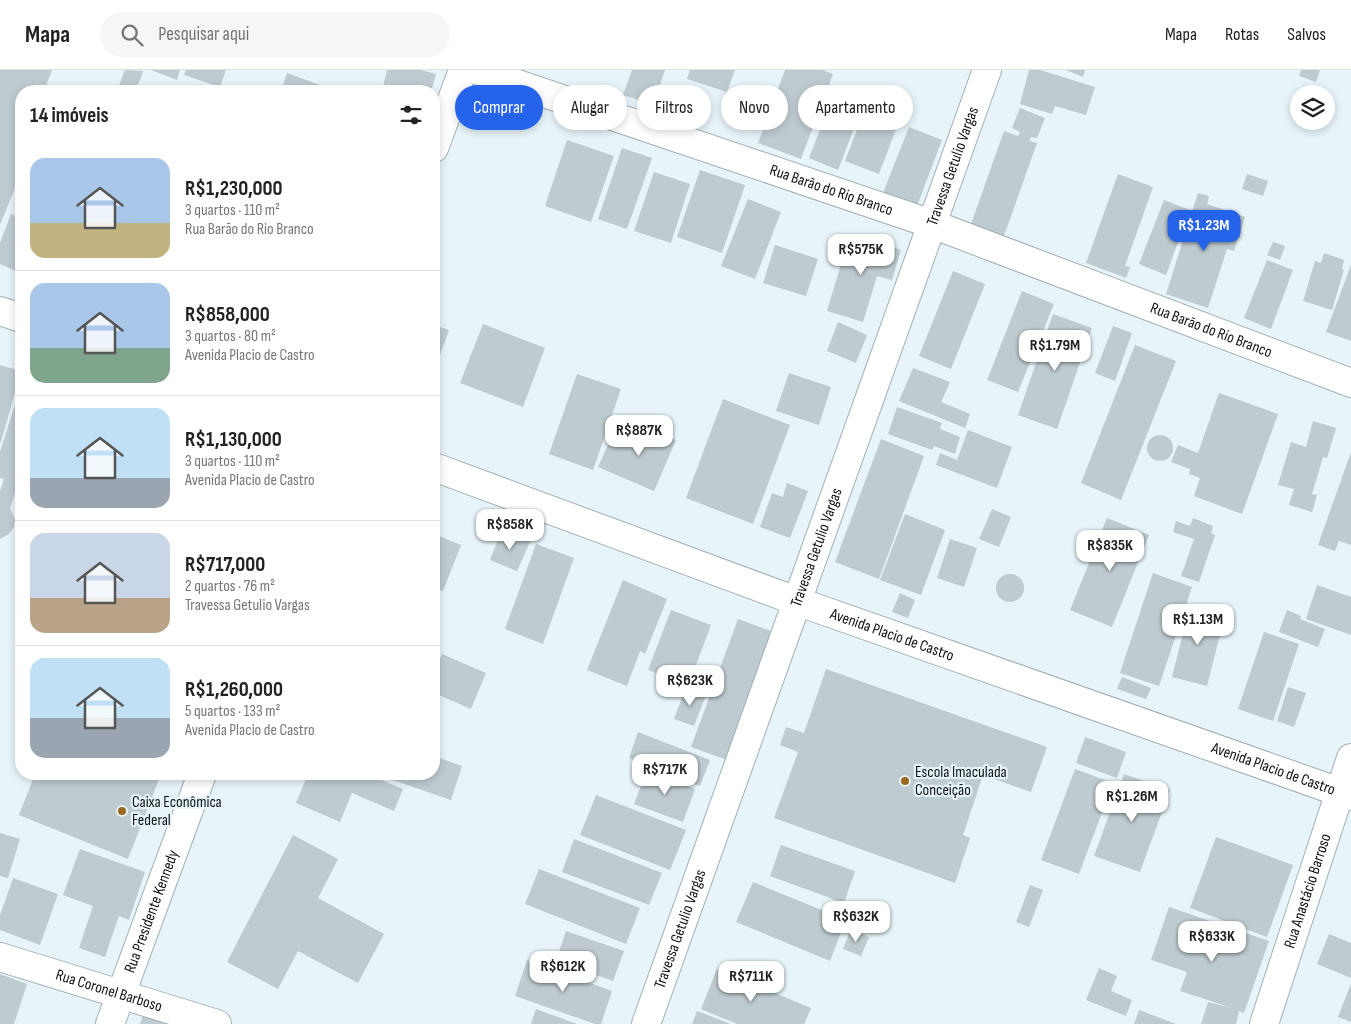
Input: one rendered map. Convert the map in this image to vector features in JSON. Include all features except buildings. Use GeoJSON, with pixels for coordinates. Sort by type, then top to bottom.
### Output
{"type":"FeatureCollection","features":[{"type":"Feature","properties":{"kind":"street"},"geometry":{"type":"LineString","coordinates":[[440,132],[463,70]]}},
{"type":"Feature","properties":{"kind":"street","name":"Rua Barão do Rio Branco"},"geometry":{"type":"LineString","coordinates":[[476,70],[932,224],[1351,382]]}},
{"type":"Feature","properties":{"kind":"street","name":"Travessa Getulio Vargas"},"geometry":{"type":"LineString","coordinates":[[646,1024],[987,70]]}},
{"type":"Feature","properties":{"kind":"street"},"geometry":{"type":"LineString","coordinates":[[0,311],[15,316]]}},
{"type":"Feature","properties":{"kind":"street","name":"Avenida Placio de Castro"},"geometry":{"type":"LineString","coordinates":[[440,469],[798,602],[1345,794]]}},
{"type":"Feature","properties":{"kind":"street","name":"Rua Anastácio Barroso"},"geometry":{"type":"LineString","coordinates":[[1264,1024],[1345,794],[1351,758]]}},
{"type":"Feature","properties":{"kind":"street","name":"Rua Presidente Kennedy"},"geometry":{"type":"LineString","coordinates":[[110,1024],[200,780]]}},
{"type":"Feature","properties":{"kind":"street","name":"Rua Coronel Barboso"},"geometry":{"type":"LineString","coordinates":[[0,957],[217,1024]]}},
{"type":"Feature","properties":{"kind":"place","name":"Escola Imaculada Conceição"},"geometry":{"type":"Point","coordinates":[905,781]}},
{"type":"Feature","properties":{"kind":"place","name":"Caixa Econômica Federal"},"geometry":{"type":"Point","coordinates":[122,811]}}]}
